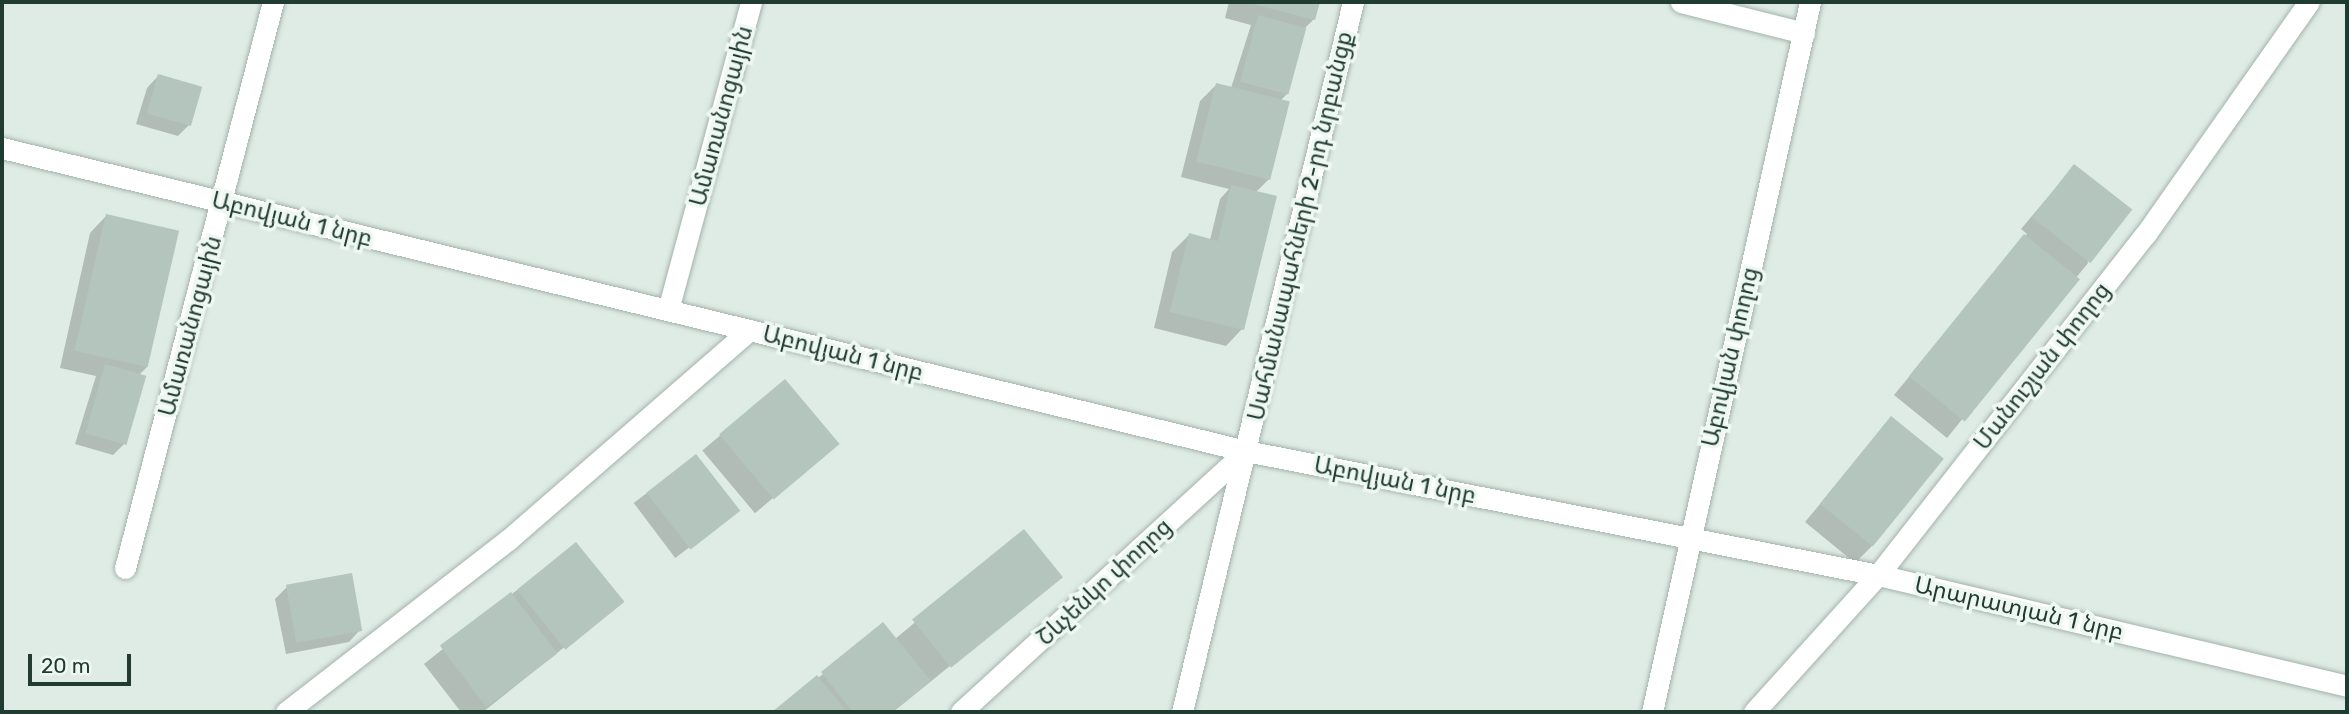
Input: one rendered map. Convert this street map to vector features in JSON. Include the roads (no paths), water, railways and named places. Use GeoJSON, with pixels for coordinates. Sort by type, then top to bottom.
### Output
{"type":"FeatureCollection","features":[{"type":"Feature","properties":{"kind":"street","name":"Ամառանոցային"},"geometry":{"type":"LineString","coordinates":[[125,568],[223,202],[273,2]]}},
{"type":"Feature","properties":{"kind":"street","name":"Ամառանոցային"},"geometry":{"type":"LineString","coordinates":[[668,310],[751,2]]}},
{"type":"Feature","properties":{"kind":"street","name":"Սահմանապահների 2-րդ նրբանցք"},"geometry":{"type":"LineString","coordinates":[[1182,712],[1353,2]]}},
{"type":"Feature","properties":{"kind":"street"},"geometry":{"type":"LineString","coordinates":[[1681,2],[1804,33]]}},
{"type":"Feature","properties":{"kind":"street","name":"Աբովյան փողոց"},"geometry":{"type":"LineString","coordinates":[[1652,712],[1688,538],[1810,2]]}},
{"type":"Feature","properties":{"kind":"street","name":"Մանուշյան փողոց"},"geometry":{"type":"LineString","coordinates":[[1754,712],[1878,575],[2145,236],[2309,2]]}},
{"type":"Feature","properties":{"kind":"street","name":"Աբովյան 1 նրբ"},"geometry":{"type":"LineString","coordinates":[[2,148],[1246,451],[1688,538]]}},
{"type":"Feature","properties":{"kind":"street"},"geometry":{"type":"LineString","coordinates":[[286,712],[508,540],[750,331]]}},
{"type":"Feature","properties":{"kind":"street","name":"Շևչենկո փողոց"},"geometry":{"type":"LineString","coordinates":[[961,712],[1246,451]]}},
{"type":"Feature","properties":{"kind":"street","name":"Արարատյան 1 նրբ"},"geometry":{"type":"LineString","coordinates":[[1688,538],[1878,575],[2345,682]]}}]}
